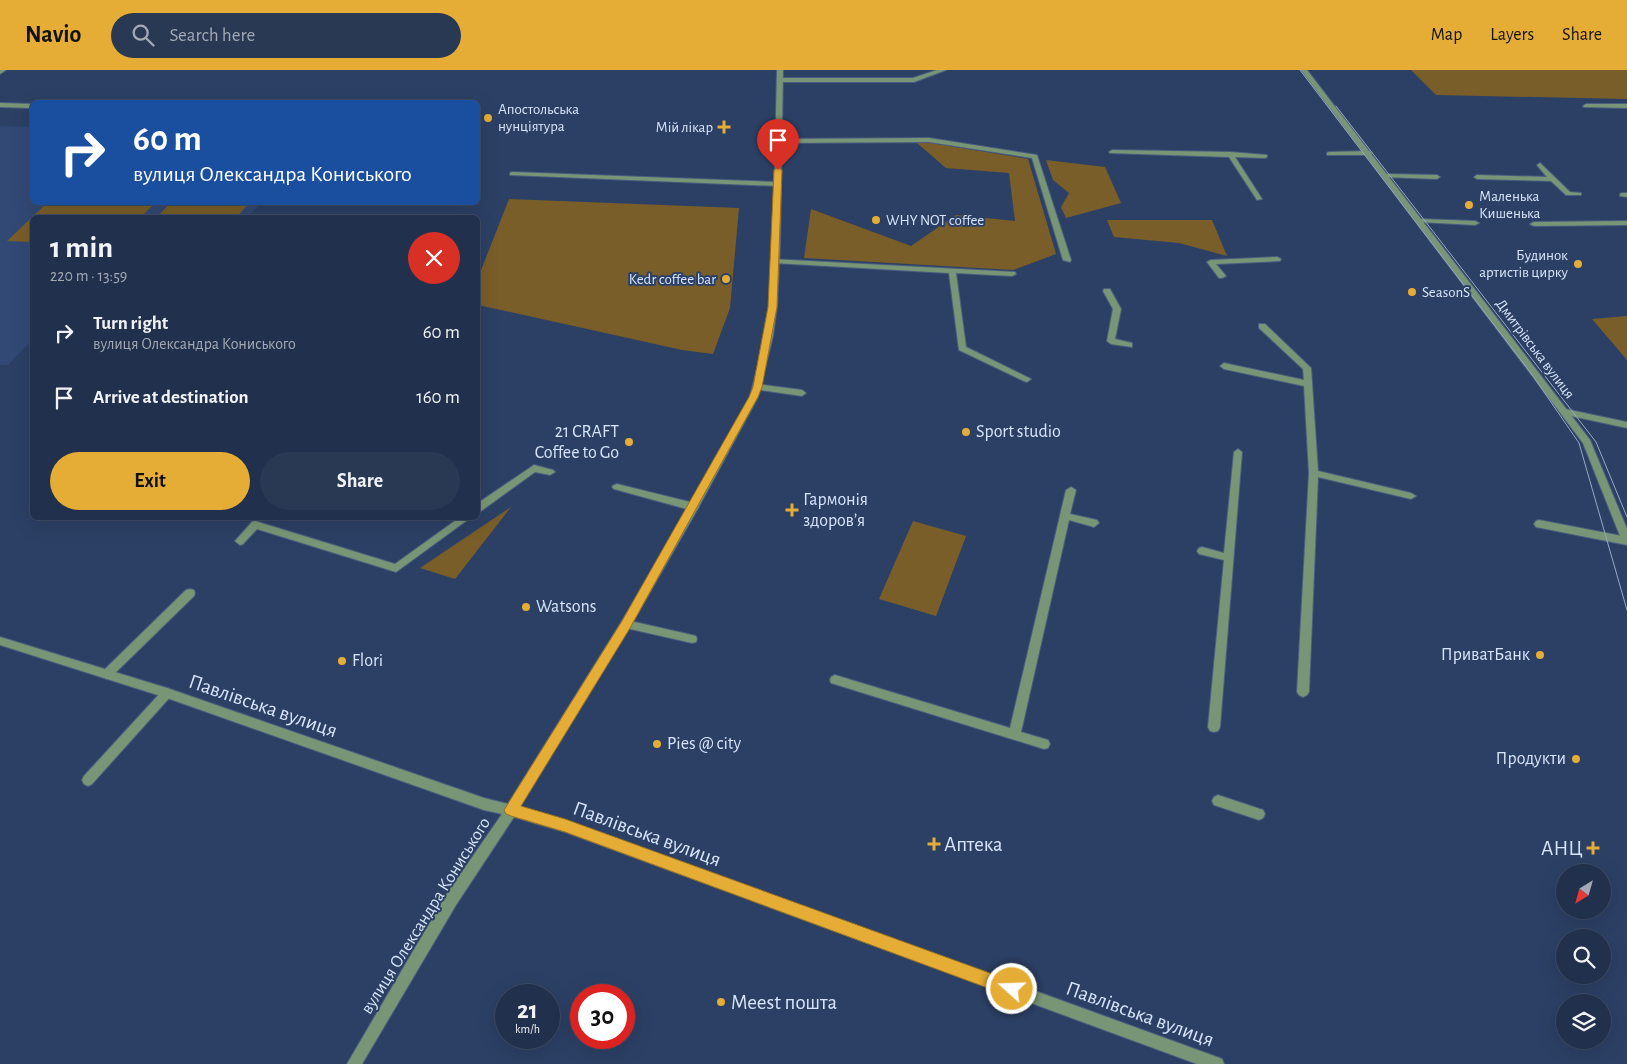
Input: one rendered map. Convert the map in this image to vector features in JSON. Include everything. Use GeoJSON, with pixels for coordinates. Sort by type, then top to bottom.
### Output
{"type":"FeatureCollection","features":[{"type":"Feature","properties":{"kind":"street"},"geometry":{"type":"LineString","coordinates":[[780,75],[914,80],[943,70]]}},
{"type":"Feature","properties":{"kind":"street","name":"Дмитрівська вулиця"},"geometry":{"type":"LineString","coordinates":[[1304,70],[1587,442],[1627,541]]}},
{"type":"Feature","properties":{"kind":"street","name":"вулиця Олександра Кониського"},"geometry":{"type":"LineString","coordinates":[[354,1064],[450,900],[511,810],[626,624],[694,506],[757,387],[773,307],[780,75]]}},
{"type":"Feature","properties":{"kind":"street"},"geometry":{"type":"LineString","coordinates":[[0,105],[30,106]]}},
{"type":"Feature","properties":{"kind":"street"},"geometry":{"type":"LineString","coordinates":[[1586,106],[1627,106]]}},
{"type":"Feature","properties":{"kind":"street"},"geometry":{"type":"LineString","coordinates":[[777,141],[929,140],[1035,156],[1067,260]]}},
{"type":"Feature","properties":{"kind":"street"},"geometry":{"type":"LineString","coordinates":[[1112,152],[1265,156]]}},
{"type":"Feature","properties":{"kind":"street"},"geometry":{"type":"LineString","coordinates":[[1329,154],[1369,153]]}},
{"type":"Feature","properties":{"kind":"street"},"geometry":{"type":"LineString","coordinates":[[1230,154],[1259,199]]}},
{"type":"Feature","properties":{"kind":"street"},"geometry":{"type":"LineString","coordinates":[[1540,165],[1568,194],[1579,194]]}},
{"type":"Feature","properties":{"kind":"street"},"geometry":{"type":"LineString","coordinates":[[512,174],[778,184]]}},
{"type":"Feature","properties":{"kind":"street"},"geometry":{"type":"LineString","coordinates":[[1386,176],[1437,178]]}},
{"type":"Feature","properties":{"kind":"street"},"geometry":{"type":"LineString","coordinates":[[1477,177],[1553,179]]}},
{"type":"Feature","properties":{"kind":"street"},"geometry":{"type":"LineString","coordinates":[[1421,222],[1475,223]]}},
{"type":"Feature","properties":{"kind":"street"},"geometry":{"type":"LineString","coordinates":[[1534,224],[1627,223]]}},
{"type":"Feature","properties":{"kind":"street"},"geometry":{"type":"LineString","coordinates":[[1222,276],[1211,262],[1277,259]]}},
{"type":"Feature","properties":{"kind":"street"},"geometry":{"type":"LineString","coordinates":[[774,261],[1012,274]]}},
{"type":"Feature","properties":{"kind":"street"},"geometry":{"type":"LineString","coordinates":[[952,271],[962,348],[1027,379]]}},
{"type":"Feature","properties":{"kind":"street"},"geometry":{"type":"LineString","coordinates":[[1107,291],[1118,309],[1111,341],[1129,345]]}},
{"type":"Feature","properties":{"kind":"street"},"geometry":{"type":"LineString","coordinates":[[1262,326],[1307,368],[1314,473],[1303,692]]}},
{"type":"Feature","properties":{"kind":"street"},"geometry":{"type":"LineString","coordinates":[[1224,366],[1308,384]]}},
{"type":"Feature","properties":{"kind":"street"},"geometry":{"type":"LineString","coordinates":[[757,387],[802,394]]}},
{"type":"Feature","properties":{"kind":"street"},"geometry":{"type":"LineString","coordinates":[[1565,412],[1627,425]]}},
{"type":"Feature","properties":{"kind":"street"},"geometry":{"type":"LineString","coordinates":[[1214,727],[1238,452]]}},
{"type":"Feature","properties":{"kind":"street"},"geometry":{"type":"LineString","coordinates":[[480,507],[534,468],[550,472]]}},
{"type":"Feature","properties":{"kind":"street"},"geometry":{"type":"LineString","coordinates":[[1314,473],[1411,496]]}},
{"type":"Feature","properties":{"kind":"street"},"geometry":{"type":"LineString","coordinates":[[617,488],[694,506]]}},
{"type":"Feature","properties":{"kind":"street"},"geometry":{"type":"LineString","coordinates":[[1014,734],[1071,490]]}},
{"type":"Feature","properties":{"kind":"street"},"geometry":{"type":"LineString","coordinates":[[1065,516],[1094,523]]}},
{"type":"Feature","properties":{"kind":"street"},"geometry":{"type":"LineString","coordinates":[[240,541],[254,525],[396,568],[462,520]]}},
{"type":"Feature","properties":{"kind":"street"},"geometry":{"type":"LineString","coordinates":[[1539,524],[1627,541]]}},
{"type":"Feature","properties":{"kind":"street"},"geometry":{"type":"LineString","coordinates":[[1202,551],[1229,558]]}},
{"type":"Feature","properties":{"kind":"street"},"geometry":{"type":"LineString","coordinates":[[107,674],[190,593]]}},
{"type":"Feature","properties":{"kind":"street"},"geometry":{"type":"LineString","coordinates":[[626,624],[692,639]]}},
{"type":"Feature","properties":{"kind":"street","name":"Павлівська вулиця"},"geometry":{"type":"LineString","coordinates":[[0,641],[166,693],[484,804],[574,829],[1217,1064]]}},
{"type":"Feature","properties":{"kind":"street"},"geometry":{"type":"LineString","coordinates":[[834,680],[1044,744]]}},
{"type":"Feature","properties":{"kind":"street"},"geometry":{"type":"LineString","coordinates":[[88,780],[166,693]]}},
{"type":"Feature","properties":{"kind":"street"},"geometry":{"type":"LineString","coordinates":[[1218,801],[1260,814]]}},
{"type":"Feature","properties":{"kind":"shaded area"},"geometry":{"type":"Polygon","coordinates":[[[1411,70],[1627,70],[1627,99],[1436,95],[1411,70]]]}},
{"type":"Feature","properties":{"kind":"shaded area"},"geometry":{"type":"Polygon","coordinates":[[[0,126],[30,127],[30,205],[259,205],[249,215],[30,215],[30,342],[8,365],[0,365],[0,126]]]}},
{"type":"Feature","properties":{"kind":"shaded area"},"geometry":{"type":"Polygon","coordinates":[[[917,143],[931,143],[1028,159],[1056,254],[1013,270],[804,258],[811,209],[911,246],[956,215],[1015,221],[1009,173],[946,168],[917,143]]]}},
{"type":"Feature","properties":{"kind":"shaded area"},"geometry":{"type":"Polygon","coordinates":[[[1046,160],[1105,167],[1121,203],[1066,218],[1061,207],[1069,193],[1053,180],[1046,160]]]}},
{"type":"Feature","properties":{"kind":"shaded area"},"geometry":{"type":"Polygon","coordinates":[[[509,199],[739,208],[730,308],[713,354],[682,350],[480,305],[480,273],[509,199]]]}},
{"type":"Feature","properties":{"kind":"shaded area"},"geometry":{"type":"Polygon","coordinates":[[[45,205],[153,205],[143,215],[34,215],[45,205]]]}},
{"type":"Feature","properties":{"kind":"shaded area"},"geometry":{"type":"Polygon","coordinates":[[[168,205],[247,205],[239,215],[159,215],[168,205]]]}},
{"type":"Feature","properties":{"kind":"shaded area"},"geometry":{"type":"Polygon","coordinates":[[[30,219],[30,242],[7,241],[30,219]]]}},
{"type":"Feature","properties":{"kind":"shaded area"},"geometry":{"type":"Polygon","coordinates":[[[1107,220],[1212,220],[1227,256],[1179,243],[1114,237],[1107,220]]]}},
{"type":"Feature","properties":{"kind":"shaded area"},"geometry":{"type":"Polygon","coordinates":[[[1627,316],[1627,360],[1592,319],[1627,316]]]}},
{"type":"Feature","properties":{"kind":"shaded area"},"geometry":{"type":"Polygon","coordinates":[[[511,507],[455,579],[420,568],[511,507]]]}},
{"type":"Feature","properties":{"kind":"shaded area"},"geometry":{"type":"Polygon","coordinates":[[[913,521],[966,536],[936,616],[879,599],[913,521]]]}},
{"type":"Feature","properties":{"kind":"tram line"},"geometry":{"type":"LineString","coordinates":[[1300,70],[1533,376],[1579,443],[1627,610]]}},
{"type":"Feature","properties":{"kind":"tram line"},"geometry":{"type":"LineString","coordinates":[[1336,106],[1596,442],[1627,517]]}},
{"type":"Feature","properties":{"kind":"place","name":"Апостольська нунціятура"},"geometry":{"type":"Point","coordinates":[488,118]}},
{"type":"Feature","properties":{"kind":"place","name":"Мій лікар"},"geometry":{"type":"Point","coordinates":[724,127]}},
{"type":"Feature","properties":{"kind":"place","name":"Маленька Кишенька"},"geometry":{"type":"Point","coordinates":[1469,205]}},
{"type":"Feature","properties":{"kind":"place","name":"WHY NOT coffee"},"geometry":{"type":"Point","coordinates":[876,220]}},
{"type":"Feature","properties":{"kind":"place","name":"Будинок артистів цирку"},"geometry":{"type":"Point","coordinates":[1578,264]}},
{"type":"Feature","properties":{"kind":"place","name":"Kedr coffee bar"},"geometry":{"type":"Point","coordinates":[726,279]}},
{"type":"Feature","properties":{"kind":"place","name":"SeasonS"},"geometry":{"type":"Point","coordinates":[1412,292]}},
{"type":"Feature","properties":{"kind":"place","name":"Sport studio"},"geometry":{"type":"Point","coordinates":[966,432]}},
{"type":"Feature","properties":{"kind":"place","name":"21 CRAFT Coffee to Go"},"geometry":{"type":"Point","coordinates":[629,442]}},
{"type":"Feature","properties":{"kind":"place","name":"Гармонія здоровʼя"},"geometry":{"type":"Point","coordinates":[792,510]}},
{"type":"Feature","properties":{"kind":"place","name":"Watsons"},"geometry":{"type":"Point","coordinates":[526,607]}},
{"type":"Feature","properties":{"kind":"place","name":"ПриватБанк"},"geometry":{"type":"Point","coordinates":[1540,655]}},
{"type":"Feature","properties":{"kind":"place","name":"Flori"},"geometry":{"type":"Point","coordinates":[342,661]}},
{"type":"Feature","properties":{"kind":"place","name":"Pies @ city"},"geometry":{"type":"Point","coordinates":[657,744]}},
{"type":"Feature","properties":{"kind":"place","name":"Продукти"},"geometry":{"type":"Point","coordinates":[1576,759]}},
{"type":"Feature","properties":{"kind":"place","name":"Аптека"},"geometry":{"type":"Point","coordinates":[934,844]}},
{"type":"Feature","properties":{"kind":"place","name":"АНЦ"},"geometry":{"type":"Point","coordinates":[1593,848]}},
{"type":"Feature","properties":{"kind":"place","name":"Meest пошта"},"geometry":{"type":"Point","coordinates":[721,1002]}},
{"type":"Feature","properties":{"kind":"route"},"geometry":{"type":"LineString","coordinates":[[778,170],[773,307],[754,397],[626,624],[511,810],[565,826],[1012,989]]}}]}
